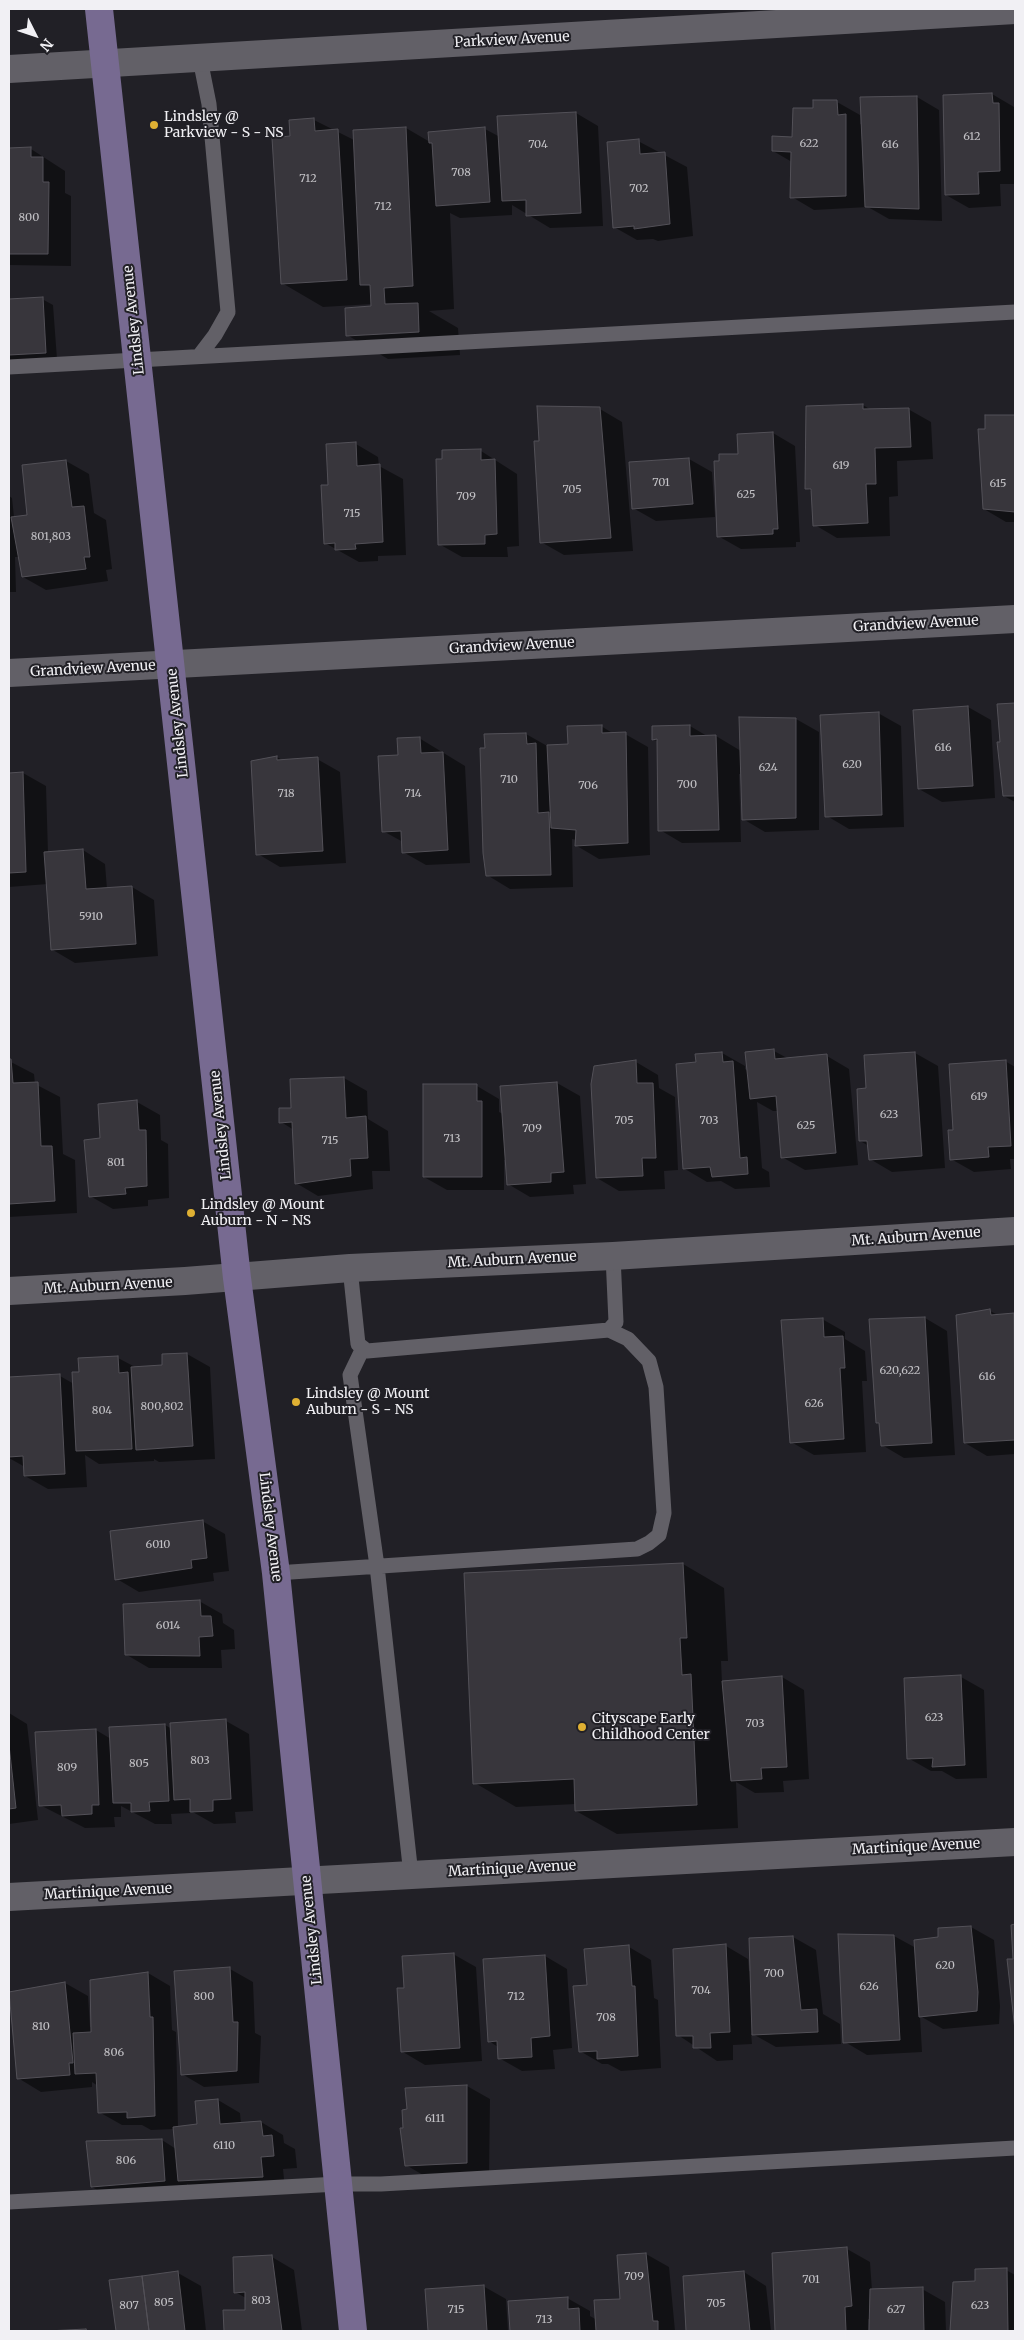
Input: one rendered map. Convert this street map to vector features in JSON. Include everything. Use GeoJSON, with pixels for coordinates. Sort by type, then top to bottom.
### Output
{"type":"FeatureCollection","features":[{"type":"Feature","properties":{"kind":"street","name":"Lindsley Avenue"},"geometry":{"type":"LineString","coordinates":[[99,9],[139,360],[237,1278],[276,1573],[353,2331]]}},
{"type":"Feature","properties":{"kind":"street","name":"Parkview Avenue"},"geometry":{"type":"LineString","coordinates":[[9,69],[1015,10]]}},
{"type":"Feature","properties":{"kind":"street","name":"Grandview Avenue"},"geometry":{"type":"LineString","coordinates":[[9,673],[1015,619]]}},
{"type":"Feature","properties":{"kind":"street","name":"Mt. Auburn Avenue"},"geometry":{"type":"LineString","coordinates":[[9,1291],[237,1278],[350,1268],[613,1256],[1015,1231]]}},
{"type":"Feature","properties":{"kind":"street","name":"Martinique Avenue"},"geometry":{"type":"LineString","coordinates":[[9,1897],[1015,1842]]}},
{"type":"Feature","properties":{"kind":"lane"},"geometry":{"type":"LineString","coordinates":[[199,356],[215,335],[228,312],[209,104],[200,59]]}},
{"type":"Feature","properties":{"kind":"lane"},"geometry":{"type":"LineString","coordinates":[[9,367],[1015,312]]}},
{"type":"Feature","properties":{"kind":"lane"},"geometry":{"type":"LineString","coordinates":[[609,1330],[616,1322],[613,1256]]}},
{"type":"Feature","properties":{"kind":"lane"},"geometry":{"type":"LineString","coordinates":[[276,1573],[636,1549],[649,1544],[659,1535],[664,1513],[656,1387],[649,1361],[628,1339],[609,1330],[367,1351],[358,1344],[350,1268]]}},
{"type":"Feature","properties":{"kind":"lane"},"geometry":{"type":"LineString","coordinates":[[363,1348],[350,1375],[378,1566],[411,1875]]}},
{"type":"Feature","properties":{"kind":"lane"},"geometry":{"type":"LineString","coordinates":[[9,2202],[338,2184],[381,2184],[1015,2148]]}},
{"type":"Feature","properties":{"kind":"building"},"geometry":{"type":"Polygon","coordinates":[[[992,93],[993,103],[999,103],[1000,171],[978,172],[979,194],[945,195],[943,95],[992,93]]]}},
{"type":"Feature","properties":{"kind":"building"},"geometry":{"type":"Polygon","coordinates":[[[917,96],[919,209],[865,207],[860,97],[917,96]]]}},
{"type":"Feature","properties":{"kind":"building"},"geometry":{"type":"Polygon","coordinates":[[[813,100],[837,100],[838,115],[846,114],[846,196],[790,198],[791,152],[772,151],[772,136],[792,137],[793,108],[813,108],[813,100]]]}},
{"type":"Feature","properties":{"kind":"building"},"geometry":{"type":"Polygon","coordinates":[[[576,112],[581,213],[526,216],[526,200],[502,201],[497,116],[576,112]]]}},
{"type":"Feature","properties":{"kind":"building"},"geometry":{"type":"Polygon","coordinates":[[[314,118],[315,131],[338,129],[347,280],[281,284],[272,138],[290,136],[289,120],[314,118]]]}},
{"type":"Feature","properties":{"kind":"building"},"geometry":{"type":"Polygon","coordinates":[[[406,127],[413,286],[384,288],[385,304],[418,303],[419,332],[346,336],[345,308],[371,306],[370,285],[360,285],[353,130],[406,127]]]}},
{"type":"Feature","properties":{"kind":"building"},"geometry":{"type":"Polygon","coordinates":[[[485,127],[490,202],[436,206],[432,143],[429,143],[428,132],[485,127]]]}},
{"type":"Feature","properties":{"kind":"building"},"geometry":{"type":"Polygon","coordinates":[[[639,139],[640,154],[665,152],[670,224],[634,229],[634,226],[613,228],[607,142],[639,139]]]}},
{"type":"Feature","properties":{"kind":"building"},"geometry":{"type":"Polygon","coordinates":[[[31,147],[31,157],[43,157],[43,182],[49,182],[48,254],[9,254],[9,148],[31,147]]]}},
{"type":"Feature","properties":{"kind":"building"},"geometry":{"type":"Polygon","coordinates":[[[43,297],[46,353],[9,355],[9,299],[43,297]]]}},
{"type":"Feature","properties":{"kind":"building"},"geometry":{"type":"Polygon","coordinates":[[[863,404],[863,409],[909,408],[911,447],[875,448],[876,484],[866,484],[868,523],[813,526],[811,489],[805,489],[806,406],[863,404]]]}},
{"type":"Feature","properties":{"kind":"building"},"geometry":{"type":"Polygon","coordinates":[[[537,406],[600,407],[611,538],[540,543],[534,441],[539,441],[537,406]]]}},
{"type":"Feature","properties":{"kind":"building"},"geometry":{"type":"Polygon","coordinates":[[[985,415],[1015,415],[1015,512],[983,509],[978,429],[985,429],[985,415]]]}},
{"type":"Feature","properties":{"kind":"building"},"geometry":{"type":"Polygon","coordinates":[[[773,432],[778,529],[773,529],[773,534],[717,537],[714,461],[719,461],[719,454],[738,454],[737,434],[773,432]]]}},
{"type":"Feature","properties":{"kind":"building"},"geometry":{"type":"Polygon","coordinates":[[[356,442],[357,466],[380,464],[383,542],[355,544],[356,549],[335,550],[335,543],[324,544],[321,485],[328,485],[326,444],[356,442]]]}},
{"type":"Feature","properties":{"kind":"building"},"geometry":{"type":"Polygon","coordinates":[[[481,449],[481,460],[495,459],[497,534],[485,535],[485,544],[438,545],[436,459],[442,459],[442,450],[481,449]]]}},
{"type":"Feature","properties":{"kind":"building"},"geometry":{"type":"Polygon","coordinates":[[[689,458],[693,504],[632,509],[629,462],[689,458]]]}},
{"type":"Feature","properties":{"kind":"building"},"geometry":{"type":"Polygon","coordinates":[[[66,460],[72,507],[84,506],[90,557],[84,557],[86,569],[22,577],[11,517],[27,515],[22,465],[66,460]]]}},
{"type":"Feature","properties":{"kind":"building"},"geometry":{"type":"Polygon","coordinates":[[[1015,703],[1015,796],[1003,796],[997,742],[1000,742],[997,704],[1015,703]]]}},
{"type":"Feature","properties":{"kind":"building"},"geometry":{"type":"Polygon","coordinates":[[[968,706],[973,786],[918,789],[913,710],[968,706]]]}},
{"type":"Feature","properties":{"kind":"building"},"geometry":{"type":"Polygon","coordinates":[[[879,712],[882,815],[825,817],[820,715],[879,712]]]}},
{"type":"Feature","properties":{"kind":"building"},"geometry":{"type":"Polygon","coordinates":[[[739,717],[796,718],[796,818],[742,820],[739,717]]]}},
{"type":"Feature","properties":{"kind":"building"},"geometry":{"type":"Polygon","coordinates":[[[602,725],[602,733],[626,732],[628,843],[575,846],[576,830],[551,828],[547,745],[568,744],[567,726],[602,725]]]}},
{"type":"Feature","properties":{"kind":"building"},"geometry":{"type":"Polygon","coordinates":[[[690,725],[690,736],[716,735],[719,830],[658,831],[657,739],[652,740],[652,726],[690,725]]]}},
{"type":"Feature","properties":{"kind":"building"},"geometry":{"type":"Polygon","coordinates":[[[526,733],[527,744],[536,743],[538,813],[549,812],[551,875],[486,876],[483,853],[480,748],[485,748],[484,734],[526,733]]]}},
{"type":"Feature","properties":{"kind":"building"},"geometry":{"type":"Polygon","coordinates":[[[420,737],[421,753],[443,752],[448,850],[402,853],[401,831],[382,832],[378,756],[398,755],[397,738],[420,737]]]}},
{"type":"Feature","properties":{"kind":"building"},"geometry":{"type":"Polygon","coordinates":[[[277,756],[277,760],[318,757],[323,851],[256,855],[251,761],[277,756]]]}},
{"type":"Feature","properties":{"kind":"building"},"geometry":{"type":"Polygon","coordinates":[[[23,772],[26,872],[9,873],[9,773],[23,772]]]}},
{"type":"Feature","properties":{"kind":"building"},"geometry":{"type":"Polygon","coordinates":[[[83,849],[86,889],[132,886],[136,944],[51,950],[44,852],[83,849]]]}},
{"type":"Feature","properties":{"kind":"building"},"geometry":{"type":"Polygon","coordinates":[[[774,1049],[775,1059],[827,1054],[836,1153],[781,1158],[776,1096],[750,1099],[745,1052],[774,1049]]]}},
{"type":"Feature","properties":{"kind":"building"},"geometry":{"type":"Polygon","coordinates":[[[722,1052],[723,1062],[733,1061],[740,1158],[747,1157],[748,1174],[712,1177],[710,1167],[683,1169],[676,1064],[696,1062],[695,1054],[722,1052]]]}},
{"type":"Feature","properties":{"kind":"building"},"geometry":{"type":"Polygon","coordinates":[[[915,1052],[922,1156],[869,1160],[867,1141],[859,1141],[857,1089],[866,1088],[864,1055],[915,1052]]]}},
{"type":"Feature","properties":{"kind":"building"},"geometry":{"type":"Polygon","coordinates":[[[9,1059],[11,1059],[13,1083],[38,1082],[41,1146],[52,1146],[55,1201],[9,1204],[9,1059]]]}},
{"type":"Feature","properties":{"kind":"building"},"geometry":{"type":"Polygon","coordinates":[[[636,1060],[637,1083],[653,1083],[656,1158],[642,1158],[643,1176],[596,1178],[591,1084],[594,1066],[636,1060]]]}},
{"type":"Feature","properties":{"kind":"building"},"geometry":{"type":"Polygon","coordinates":[[[1006,1060],[1011,1146],[988,1147],[989,1157],[950,1160],[948,1130],[953,1130],[949,1064],[1006,1060]]]}},
{"type":"Feature","properties":{"kind":"building"},"geometry":{"type":"Polygon","coordinates":[[[344,1077],[346,1118],[366,1116],[368,1158],[350,1159],[351,1176],[295,1184],[292,1122],[279,1123],[279,1108],[291,1108],[290,1079],[344,1077]]]}},
{"type":"Feature","properties":{"kind":"building"},"geometry":{"type":"Polygon","coordinates":[[[557,1082],[564,1172],[551,1173],[551,1182],[507,1185],[500,1086],[557,1082]]]}},
{"type":"Feature","properties":{"kind":"building"},"geometry":{"type":"Polygon","coordinates":[[[423,1084],[477,1084],[477,1101],[482,1101],[482,1177],[423,1177],[423,1084]]]}},
{"type":"Feature","properties":{"kind":"building"},"geometry":{"type":"Polygon","coordinates":[[[137,1100],[139,1130],[146,1130],[147,1186],[125,1188],[126,1194],[89,1197],[84,1140],[100,1138],[98,1104],[137,1100]]]}},
{"type":"Feature","properties":{"kind":"building"},"geometry":{"type":"Polygon","coordinates":[[[990,1309],[991,1315],[1014,1313],[1015,1440],[964,1443],[956,1315],[990,1309]]]}},
{"type":"Feature","properties":{"kind":"building"},"geometry":{"type":"Polygon","coordinates":[[[925,1317],[932,1443],[881,1446],[879,1423],[876,1423],[869,1319],[925,1317]]]}},
{"type":"Feature","properties":{"kind":"building"},"geometry":{"type":"Polygon","coordinates":[[[823,1318],[824,1337],[843,1336],[845,1368],[840,1368],[844,1439],[790,1443],[781,1320],[823,1318]]]}},
{"type":"Feature","properties":{"kind":"building"},"geometry":{"type":"Polygon","coordinates":[[[187,1353],[193,1446],[136,1450],[131,1367],[162,1365],[162,1354],[187,1353]]]}},
{"type":"Feature","properties":{"kind":"building"},"geometry":{"type":"Polygon","coordinates":[[[118,1356],[119,1373],[128,1372],[132,1449],[76,1451],[72,1372],[79,1372],[78,1358],[118,1356]]]}},
{"type":"Feature","properties":{"kind":"building"},"geometry":{"type":"Polygon","coordinates":[[[60,1374],[65,1474],[24,1476],[23,1456],[9,1457],[9,1377],[60,1374]]]}},
{"type":"Feature","properties":{"kind":"building"},"geometry":{"type":"Polygon","coordinates":[[[203,1520],[207,1558],[191,1560],[192,1568],[115,1580],[110,1531],[203,1520]]]}},
{"type":"Feature","properties":{"kind":"building","name":"Cityscape Early Childhood Center"},"geometry":{"type":"Polygon","coordinates":[[[683,1563],[687,1638],[680,1638],[682,1675],[691,1674],[697,1805],[575,1811],[574,1779],[473,1784],[464,1573],[683,1563]]]}},
{"type":"Feature","properties":{"kind":"building"},"geometry":{"type":"Polygon","coordinates":[[[200,1600],[201,1616],[211,1616],[213,1636],[199,1637],[200,1656],[125,1655],[123,1604],[200,1600]]]}},
{"type":"Feature","properties":{"kind":"building"},"geometry":{"type":"Polygon","coordinates":[[[961,1675],[965,1765],[932,1767],[933,1758],[907,1759],[904,1678],[961,1675]]]}},
{"type":"Feature","properties":{"kind":"building"},"geometry":{"type":"Polygon","coordinates":[[[782,1676],[787,1767],[761,1768],[762,1779],[731,1781],[722,1681],[782,1676]]]}},
{"type":"Feature","properties":{"kind":"building"},"geometry":{"type":"Polygon","coordinates":[[[226,1719],[231,1799],[213,1800],[213,1811],[190,1812],[190,1799],[174,1800],[170,1723],[226,1719]]]}},
{"type":"Feature","properties":{"kind":"building"},"geometry":{"type":"Polygon","coordinates":[[[165,1724],[169,1801],[149,1802],[150,1811],[131,1812],[131,1803],[113,1803],[109,1727],[165,1724]]]}},
{"type":"Feature","properties":{"kind":"building"},"geometry":{"type":"Polygon","coordinates":[[[96,1729],[99,1805],[92,1805],[92,1814],[62,1816],[61,1805],[39,1806],[35,1732],[96,1729]]]}},
{"type":"Feature","properties":{"kind":"building"},"geometry":{"type":"Polygon","coordinates":[[[9,1745],[16,1808],[9,1809],[9,1745]]]}},
{"type":"Feature","properties":{"kind":"building"},"geometry":{"type":"Polygon","coordinates":[[[1015,1924],[1015,2030],[1007,1959],[1013,1959],[1011,1925],[1015,1924]]]}},
{"type":"Feature","properties":{"kind":"building"},"geometry":{"type":"Polygon","coordinates":[[[971,1926],[978,1992],[977,2011],[919,2017],[914,1940],[938,1937],[938,1928],[971,1926]]]}},
{"type":"Feature","properties":{"kind":"building"},"geometry":{"type":"Polygon","coordinates":[[[838,1934],[894,1935],[900,2040],[843,2043],[838,1934]]]}},
{"type":"Feature","properties":{"kind":"building"},"geometry":{"type":"Polygon","coordinates":[[[793,1936],[801,2010],[817,2009],[818,2032],[752,2035],[749,1938],[793,1936]]]}},
{"type":"Feature","properties":{"kind":"building"},"geometry":{"type":"Polygon","coordinates":[[[726,1944],[730,2032],[710,2033],[711,2048],[693,2048],[693,2036],[676,2036],[673,1949],[726,1944]]]}},
{"type":"Feature","properties":{"kind":"building"},"geometry":{"type":"Polygon","coordinates":[[[629,1945],[632,1986],[635,1986],[638,2056],[597,2059],[597,2051],[579,2052],[573,1986],[587,1985],[584,1949],[629,1945]]]}},
{"type":"Feature","properties":{"kind":"building"},"geometry":{"type":"Polygon","coordinates":[[[454,1953],[460,2048],[401,2052],[397,1988],[404,1988],[402,1956],[454,1953]]]}},
{"type":"Feature","properties":{"kind":"building"},"geometry":{"type":"Polygon","coordinates":[[[545,1955],[550,2036],[531,2038],[532,2057],[498,2059],[497,2041],[488,2042],[483,1959],[545,1955]]]}},
{"type":"Feature","properties":{"kind":"building"},"geometry":{"type":"Polygon","coordinates":[[[230,1967],[233,2022],[238,2022],[237,2071],[181,2075],[174,1971],[230,1967]]]}},
{"type":"Feature","properties":{"kind":"building"},"geometry":{"type":"Polygon","coordinates":[[[148,1972],[150,2017],[153,2017],[155,2116],[127,2118],[127,2112],[98,2113],[96,2073],[75,2074],[73,2033],[91,2032],[90,1980],[148,1972]]]}},
{"type":"Feature","properties":{"kind":"building"},"geometry":{"type":"Polygon","coordinates":[[[65,1982],[73,2063],[69,2063],[70,2075],[17,2079],[9,1992],[65,1982]]]}},
{"type":"Feature","properties":{"kind":"building"},"geometry":{"type":"Polygon","coordinates":[[[467,2085],[467,2163],[405,2166],[400,2128],[403,2128],[402,2110],[407,2109],[405,2088],[467,2085]]]}},
{"type":"Feature","properties":{"kind":"building"},"geometry":{"type":"Polygon","coordinates":[[[218,2099],[220,2124],[261,2121],[263,2136],[272,2135],[274,2156],[261,2157],[263,2177],[178,2181],[173,2127],[197,2124],[195,2101],[218,2099]]]}},
{"type":"Feature","properties":{"kind":"building"},"geometry":{"type":"Polygon","coordinates":[[[162,2139],[165,2181],[91,2187],[86,2141],[162,2139]]]}},
{"type":"Feature","properties":{"kind":"building"},"geometry":{"type":"Polygon","coordinates":[[[847,2247],[852,2306],[845,2307],[846,2331],[775,2331],[772,2253],[847,2247]]]}},
{"type":"Feature","properties":{"kind":"building"},"geometry":{"type":"Polygon","coordinates":[[[646,2253],[653,2321],[658,2321],[658,2331],[596,2331],[594,2300],[620,2299],[617,2255],[646,2253]]]}},
{"type":"Feature","properties":{"kind":"building"},"geometry":{"type":"Polygon","coordinates":[[[272,2255],[282,2331],[224,2331],[223,2310],[245,2310],[245,2292],[234,2293],[233,2257],[272,2255]]]}},
{"type":"Feature","properties":{"kind":"building"},"geometry":{"type":"Polygon","coordinates":[[[1007,2268],[1008,2331],[950,2331],[953,2282],[975,2281],[975,2269],[1007,2268]]]}},
{"type":"Feature","properties":{"kind":"building"},"geometry":{"type":"Polygon","coordinates":[[[178,2271],[185,2331],[149,2331],[142,2276],[178,2271]]]}},
{"type":"Feature","properties":{"kind":"building"},"geometry":{"type":"Polygon","coordinates":[[[744,2271],[750,2331],[686,2331],[683,2276],[744,2271]]]}},
{"type":"Feature","properties":{"kind":"building"},"geometry":{"type":"Polygon","coordinates":[[[142,2276],[149,2331],[116,2331],[109,2280],[142,2276]]]}},
{"type":"Feature","properties":{"kind":"building"},"geometry":{"type":"Polygon","coordinates":[[[484,2285],[487,2331],[428,2331],[425,2289],[484,2285]]]}},
{"type":"Feature","properties":{"kind":"building"},"geometry":{"type":"Polygon","coordinates":[[[923,2287],[924,2331],[869,2331],[870,2289],[923,2287]]]}},
{"type":"Feature","properties":{"kind":"building"},"geometry":{"type":"Polygon","coordinates":[[[568,2297],[568,2309],[579,2308],[580,2331],[510,2331],[508,2301],[568,2297]]]}},
{"type":"Feature","properties":{"kind":"building"},"geometry":{"type":"Polygon","coordinates":[[[86,2329],[87,2331],[47,2331],[86,2329]]]}},
{"type":"Feature","properties":{"kind":"place","name":"Lindsley @ Parkview - S - NS"},"geometry":{"type":"Point","coordinates":[154,125]}},
{"type":"Feature","properties":{"kind":"place","name":"Lindsley @ Mount Auburn - N - NS"},"geometry":{"type":"Point","coordinates":[191,1213]}},
{"type":"Feature","properties":{"kind":"place","name":"Lindsley @ Mount Auburn - S - NS"},"geometry":{"type":"Point","coordinates":[296,1402]}},
{"type":"Feature","properties":{"kind":"place","name":"Cityscape Early Childhood Center"},"geometry":{"type":"Point","coordinates":[582,1727]}}]}
